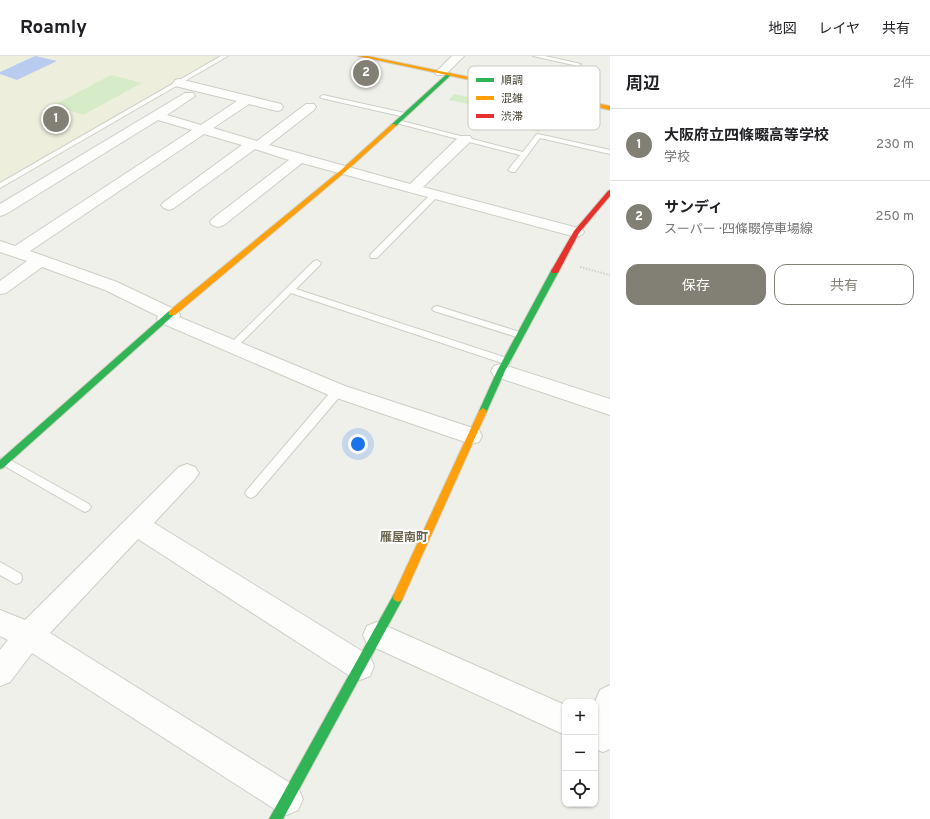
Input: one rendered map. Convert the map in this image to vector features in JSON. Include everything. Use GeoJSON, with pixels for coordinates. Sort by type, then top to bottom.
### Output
{"type":"FeatureCollection","features":[{"type":"Feature","properties":{"kind":"street"},"geometry":{"type":"LineString","coordinates":[[360,56],[468,78]]}},
{"type":"Feature","properties":{"kind":"street"},"geometry":{"type":"LineString","coordinates":[[4,459],[169,317],[343,171],[405,115],[446,73],[458,56]]}},
{"type":"Feature","properties":{"kind":"street"},"geometry":{"type":"LineString","coordinates":[[179,83],[277,107]]}},
{"type":"Feature","properties":{"kind":"street"},"geometry":{"type":"LineString","coordinates":[[0,211],[188,96]]}},
{"type":"Feature","properties":{"kind":"street"},"geometry":{"type":"LineString","coordinates":[[8,252],[247,100]]}},
{"type":"Feature","properties":{"kind":"street"},"geometry":{"type":"LineString","coordinates":[[600,106],[610,108]]}},
{"type":"Feature","properties":{"kind":"street"},"geometry":{"type":"LineString","coordinates":[[169,204],[310,107]]}},
{"type":"Feature","properties":{"kind":"street"},"geometry":{"type":"LineString","coordinates":[[157,116],[343,171],[576,232]]}},
{"type":"Feature","properties":{"kind":"street"},"geometry":{"type":"LineString","coordinates":[[412,189],[465,139]]}},
{"type":"Feature","properties":{"kind":"street"},"geometry":{"type":"LineString","coordinates":[[218,222],[300,158]]}},
{"type":"Feature","properties":{"kind":"street"},"geometry":{"type":"LineString","coordinates":[[0,623],[28,635],[281,809],[396,601],[503,366],[576,232],[610,192]]}},
{"type":"Feature","properties":{"kind":"street"},"geometry":{"type":"LineString","coordinates":[[8,252],[40,260],[110,286],[169,317],[232,347],[338,391],[471,436]]}},
{"type":"Feature","properties":{"kind":"street"},"geometry":{"type":"LineString","coordinates":[[0,289],[40,260]]}},
{"type":"Feature","properties":{"kind":"street"},"geometry":{"type":"LineString","coordinates":[[503,366],[610,407]]}},
{"type":"Feature","properties":{"kind":"street"},"geometry":{"type":"LineString","coordinates":[[0,672],[28,635],[187,473]]}},
{"type":"Feature","properties":{"kind":"street"},"geometry":{"type":"LineString","coordinates":[[136,525],[360,666]]}},
{"type":"Feature","properties":{"kind":"street"},"geometry":{"type":"LineString","coordinates":[[377,635],[562,719]]}},
{"type":"Feature","properties":{"kind":"street"},"geometry":{"type":"LineString","coordinates":[[598,734],[602,736],[610,700]]}},
{"type":"Feature","properties":{"kind":"lane"},"geometry":{"type":"LineString","coordinates":[[0,186],[225,56]]}},
{"type":"Feature","properties":{"kind":"lane"},"geometry":{"type":"LineString","coordinates":[[536,56],[578,64]]}},
{"type":"Feature","properties":{"kind":"lane"},"geometry":{"type":"LineString","coordinates":[[324,97],[405,115]]}},
{"type":"Feature","properties":{"kind":"lane"},"geometry":{"type":"LineString","coordinates":[[398,122],[524,154]]}},
{"type":"Feature","properties":{"kind":"lane"},"geometry":{"type":"LineString","coordinates":[[512,170],[538,136],[610,152]]}},
{"type":"Feature","properties":{"kind":"lane"},"geometry":{"type":"LineString","coordinates":[[374,256],[435,195]]}},
{"type":"Feature","properties":{"kind":"lane"},"geometry":{"type":"LineString","coordinates":[[232,347],[317,262]]}},
{"type":"Feature","properties":{"kind":"lane"},"geometry":{"type":"LineString","coordinates":[[290,290],[503,366]]}},
{"type":"Feature","properties":{"kind":"lane"},"geometry":{"type":"LineString","coordinates":[[437,309],[520,335]]}},
{"type":"Feature","properties":{"kind":"lane"},"geometry":{"type":"LineString","coordinates":[[251,493],[338,391]]}},
{"type":"Feature","properties":{"kind":"lane"},"geometry":{"type":"LineString","coordinates":[[4,459],[85,507]]}},
{"type":"Feature","properties":{"kind":"lane"},"geometry":{"type":"LineString","coordinates":[[0,568],[16,578]]}},
{"type":"Feature","properties":{"kind":"path"},"geometry":{"type":"LineString","coordinates":[[560,261],[610,275]]}},
{"type":"Feature","properties":{"kind":"shaded area"},"geometry":{"type":"Polygon","coordinates":[[[0,56],[222,56],[0,183],[0,56]]]}},
{"type":"Feature","properties":{"kind":"green space"},"geometry":{"type":"Polygon","coordinates":[[[111,75],[142,83],[83,115],[54,105],[111,75]]]}},
{"type":"Feature","properties":{"kind":"green space"},"geometry":{"type":"Polygon","coordinates":[[[454,94],[468,97],[468,104],[449,100],[454,94]]]}},
{"type":"Feature","properties":{"kind":"water"},"geometry":{"type":"Polygon","coordinates":[[[35,56],[57,61],[17,80],[0,74],[0,72],[35,56]]]}},
{"type":"Feature","properties":{"kind":"traffic: fast"},"geometry":{"type":"LineString","coordinates":[[394,125],[450,74]]}},
{"type":"Feature","properties":{"kind":"traffic: fast"},"geometry":{"type":"LineString","coordinates":[[483,411],[501,371],[555,271]]}},
{"type":"Feature","properties":{"kind":"traffic: fast"},"geometry":{"type":"LineString","coordinates":[[0,465],[172,313]]}},
{"type":"Feature","properties":{"kind":"traffic: fast"},"geometry":{"type":"LineString","coordinates":[[276,819],[398,597]]}},
{"type":"Feature","properties":{"kind":"traffic: slow"},"geometry":{"type":"LineString","coordinates":[[360,56],[468,78]]}},
{"type":"Feature","properties":{"kind":"traffic: slow"},"geometry":{"type":"LineString","coordinates":[[600,106],[610,108]]}},
{"type":"Feature","properties":{"kind":"traffic: slow"},"geometry":{"type":"LineString","coordinates":[[172,313],[343,171],[394,125]]}},
{"type":"Feature","properties":{"kind":"traffic: slow"},"geometry":{"type":"LineString","coordinates":[[398,597],[483,411]]}},
{"type":"Feature","properties":{"kind":"traffic: jam"},"geometry":{"type":"LineString","coordinates":[[555,271],[576,232],[610,192]]}},
{"type":"Feature","properties":{"kind":"place","name":"サンディ"},"geometry":{"type":"Point","coordinates":[366,73]}},
{"type":"Feature","properties":{"kind":"place","name":"大阪府立四條畷高等学校"},"geometry":{"type":"Point","coordinates":[56,119]}},
{"type":"Feature","properties":{"kind":"district","name":"雁屋南町"},"geometry":{"type":"Point","coordinates":[404,537]}}]}
